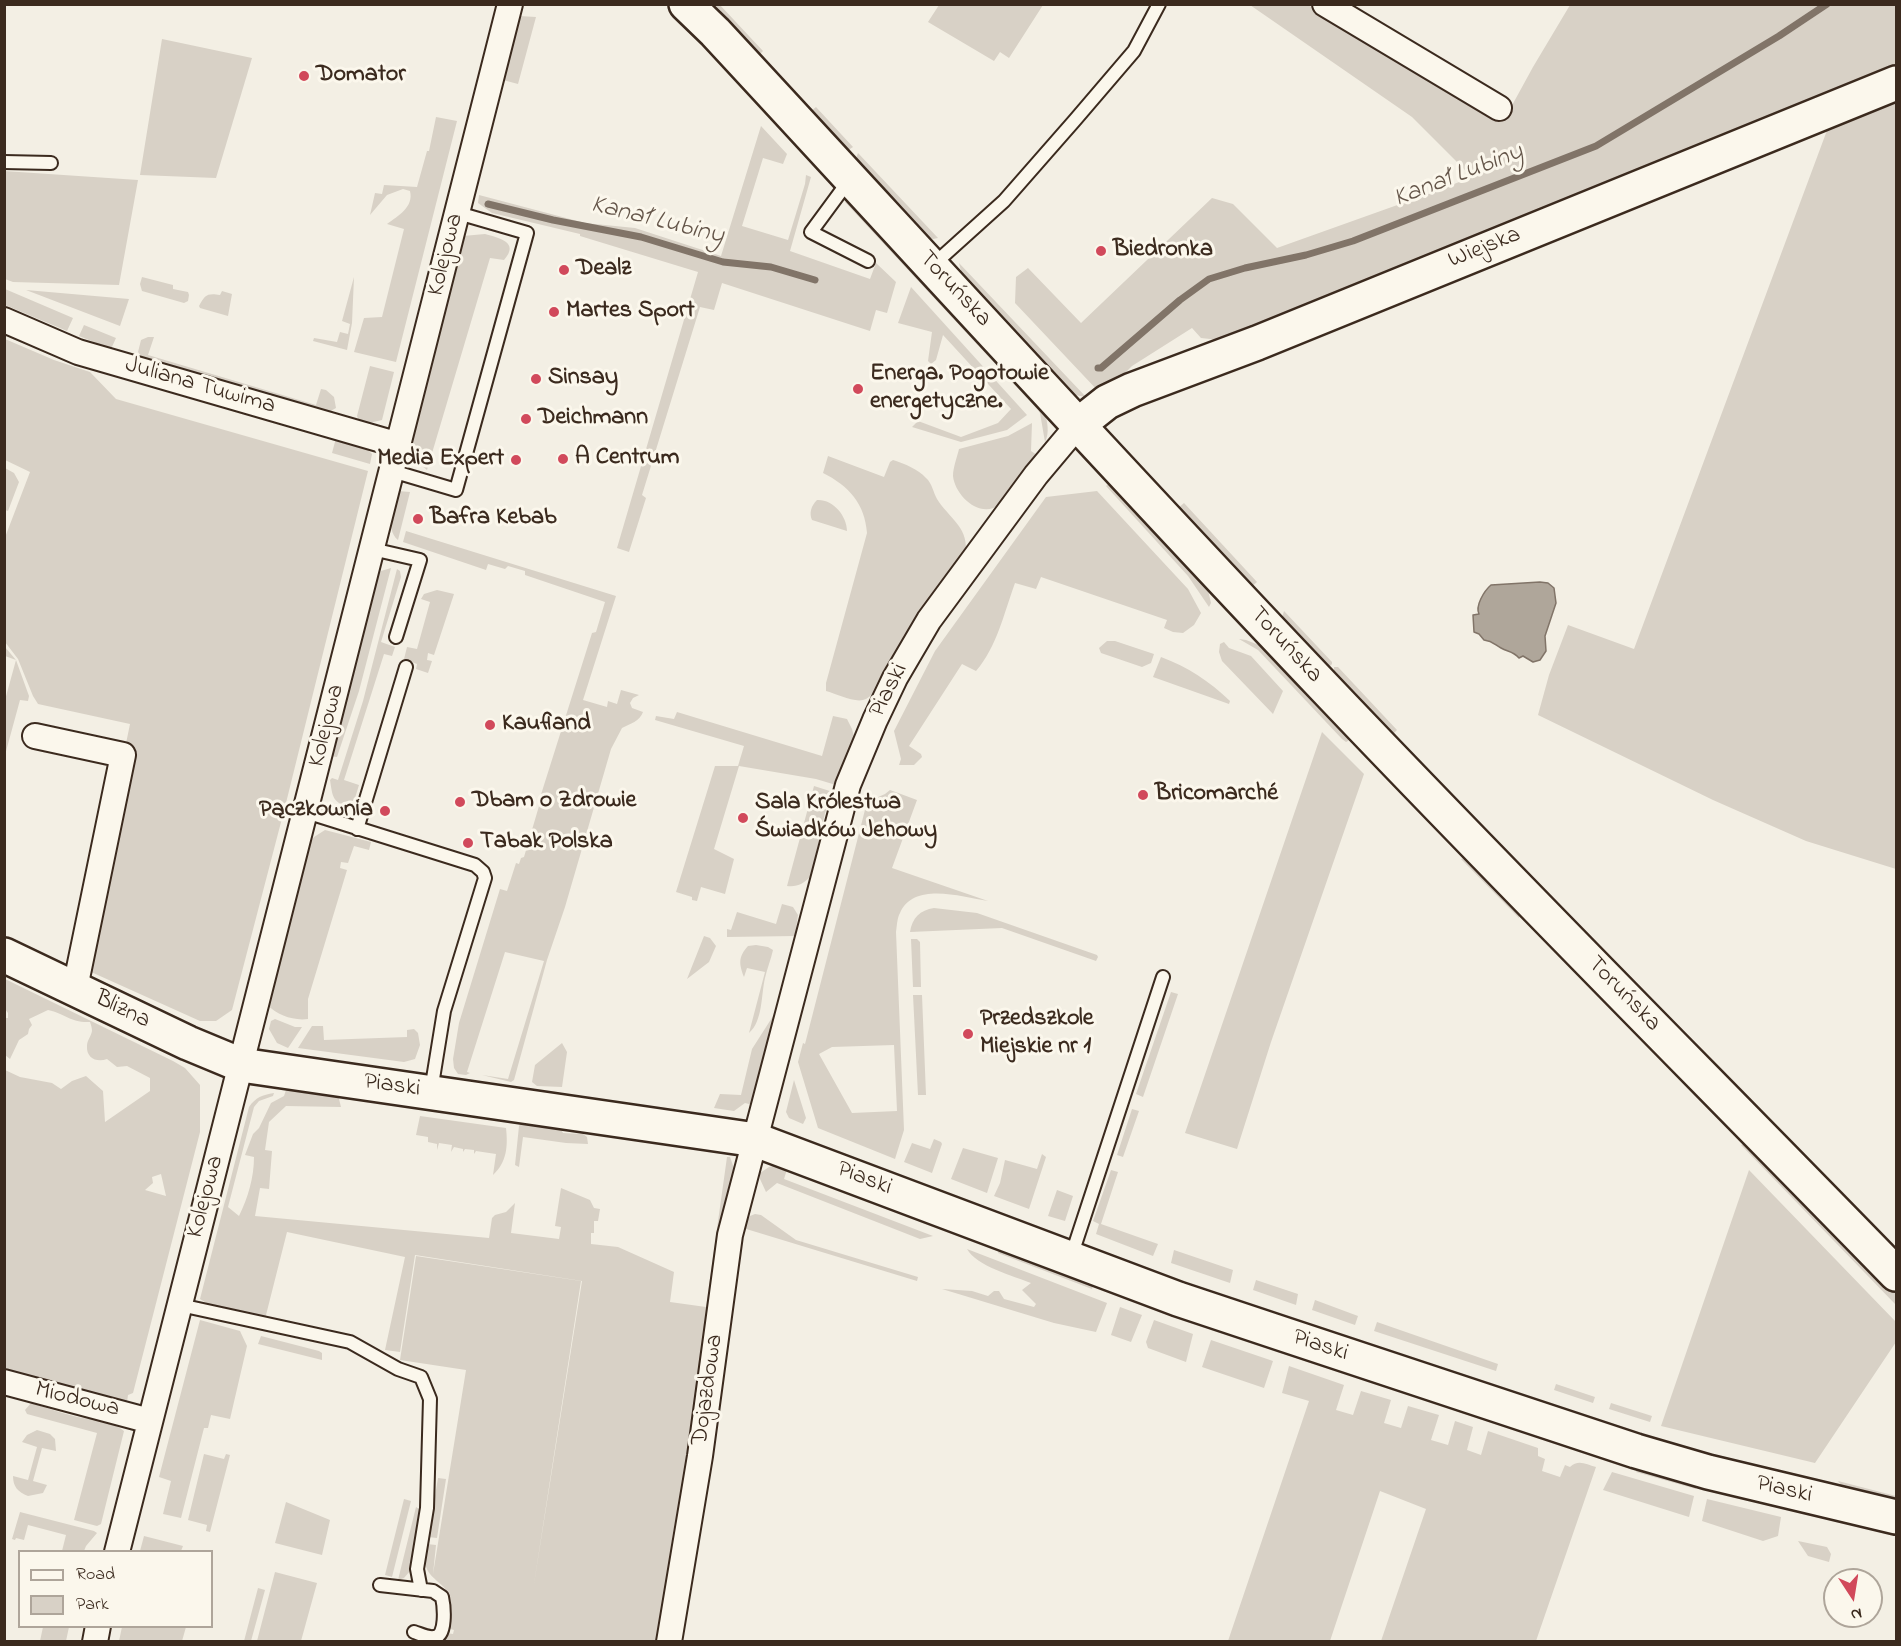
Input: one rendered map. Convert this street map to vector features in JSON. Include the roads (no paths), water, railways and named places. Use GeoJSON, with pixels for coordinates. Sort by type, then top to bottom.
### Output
{"type":"FeatureCollection","features":[{"type":"Feature","properties":{"kind":"street","name":"Kolejowa"},"geometry":{"type":"LineString","coordinates":[[117,1550],[510,4]]}},
{"type":"Feature","properties":{"kind":"street","name":"Toruńska"},"geometry":{"type":"LineString","coordinates":[[686,4],[715,32],[1078,425],[1451,820],[1896,1274]]}},
{"type":"Feature","properties":{"kind":"street"},"geometry":{"type":"LineString","coordinates":[[1325,4],[1499,108]]}},
{"type":"Feature","properties":{"kind":"street","name":"Wiejska"},"geometry":{"type":"LineString","coordinates":[[1078,425],[1107,402],[1132,390],[1257,343],[1896,82]]}},
{"type":"Feature","properties":{"kind":"street","name":"Juliana Tuwima"},"geometry":{"type":"LineString","coordinates":[[4,320],[78,352],[399,445]]}},
{"type":"Feature","properties":{"kind":"street","name":"Piaski"},"geometry":{"type":"LineString","coordinates":[[756,1140],[846,793],[875,720],[895,678],[929,620],[1036,475],[1078,425]]}},
{"type":"Feature","properties":{"kind":"street"},"geometry":{"type":"LineString","coordinates":[[35,735],[123,754],[75,988]]}},
{"type":"Feature","properties":{"kind":"street","name":"Blizna"},"geometry":{"type":"LineString","coordinates":[[4,955],[182,1040],[241,1065]]}},
{"type":"Feature","properties":{"kind":"street","name":"Piaski"},"geometry":{"type":"LineString","coordinates":[[241,1065],[756,1140],[1178,1299],[1708,1472],[1896,1517]]}},
{"type":"Feature","properties":{"kind":"street","name":"Dojazdowa"},"geometry":{"type":"LineString","coordinates":[[669,1641],[700,1456],[730,1235],[756,1140]]}},
{"type":"Feature","properties":{"kind":"street","name":"Miodowa"},"geometry":{"type":"LineString","coordinates":[[4,1382],[150,1420]]}},
{"type":"Feature","properties":{"kind":"lane"},"geometry":{"type":"LineString","coordinates":[[932,266],[1004,201],[1075,120],[1134,51],[1158,4]]}},
{"type":"Feature","properties":{"kind":"lane"},"geometry":{"type":"LineString","coordinates":[[4,162],[51,163]]}},
{"type":"Feature","properties":{"kind":"lane"},"geometry":{"type":"LineString","coordinates":[[850,178],[811,232],[868,261]]}},
{"type":"Feature","properties":{"kind":"lane"},"geometry":{"type":"LineString","coordinates":[[392,471],[456,490],[528,233],[458,213]]}},
{"type":"Feature","properties":{"kind":"lane"},"geometry":{"type":"LineString","coordinates":[[372,549],[420,560],[396,637]]}},
{"type":"Feature","properties":{"kind":"lane"},"geometry":{"type":"LineString","coordinates":[[357,829],[406,668]]}},
{"type":"Feature","properties":{"kind":"lane"},"geometry":{"type":"LineString","coordinates":[[306,812],[475,866],[483,872],[485,878],[444,1011],[431,1092]]}},
{"type":"Feature","properties":{"kind":"lane"},"geometry":{"type":"LineString","coordinates":[[1071,1259],[1163,976]]}},
{"type":"Feature","properties":{"kind":"lane"},"geometry":{"type":"LineString","coordinates":[[180,1305],[350,1342],[398,1369],[421,1377],[430,1399],[427,1508],[417,1569],[421,1590]]}},
{"type":"Feature","properties":{"kind":"lane"},"geometry":{"type":"LineString","coordinates":[[380,1585],[433,1591],[442,1598],[445,1612],[438,1636],[414,1632]]}},
{"type":"Feature","properties":{"kind":"waterway","name":"Kanał Lubiny"},"geometry":{"type":"LineString","coordinates":[[1098,368],[1101,368],[1180,300],[1209,279],[1353,241],[1596,146],[1779,36],[1827,4]]}},
{"type":"Feature","properties":{"kind":"waterway","name":"Kanał Lubiny"},"geometry":{"type":"LineString","coordinates":[[488,204],[553,220],[641,237],[723,262],[771,267],[815,280]]}},
{"type":"Feature","properties":{"kind":"place","name":"Domator"},"geometry":{"type":"Point","coordinates":[304,76]}},
{"type":"Feature","properties":{"kind":"place","name":"Biedronka"},"geometry":{"type":"Point","coordinates":[1101,251]}},
{"type":"Feature","properties":{"kind":"place","name":"Dealz"},"geometry":{"type":"Point","coordinates":[564,270]}},
{"type":"Feature","properties":{"kind":"place","name":"Martes Sport"},"geometry":{"type":"Point","coordinates":[554,312]}},
{"type":"Feature","properties":{"kind":"place","name":"Sinsay"},"geometry":{"type":"Point","coordinates":[536,379]}},
{"type":"Feature","properties":{"kind":"place","name":"Energa. Pogotowie energetyczne."},"geometry":{"type":"Point","coordinates":[858,389]}},
{"type":"Feature","properties":{"kind":"place","name":"Deichmann"},"geometry":{"type":"Point","coordinates":[526,419]}},
{"type":"Feature","properties":{"kind":"place","name":"A Centrum"},"geometry":{"type":"Point","coordinates":[563,459]}},
{"type":"Feature","properties":{"kind":"place","name":"Media Expert"},"geometry":{"type":"Point","coordinates":[516,460]}},
{"type":"Feature","properties":{"kind":"place","name":"Bafra Kebab"},"geometry":{"type":"Point","coordinates":[418,519]}},
{"type":"Feature","properties":{"kind":"place","name":"Kaufland"},"geometry":{"type":"Point","coordinates":[490,725]}},
{"type":"Feature","properties":{"kind":"place","name":"Bricomarché"},"geometry":{"type":"Point","coordinates":[1143,795]}},
{"type":"Feature","properties":{"kind":"place","name":"Dbam o Zdrowie"},"geometry":{"type":"Point","coordinates":[460,802]}},
{"type":"Feature","properties":{"kind":"place","name":"Pączkownia"},"geometry":{"type":"Point","coordinates":[385,811]}},
{"type":"Feature","properties":{"kind":"place","name":"Sala Królestwa Świadków Jehowy"},"geometry":{"type":"Point","coordinates":[743,818]}},
{"type":"Feature","properties":{"kind":"place","name":"Tabak Polska"},"geometry":{"type":"Point","coordinates":[468,843]}},
{"type":"Feature","properties":{"kind":"place","name":"Przedszkole Miejskie nr 1"},"geometry":{"type":"Point","coordinates":[968,1034]}}]}
